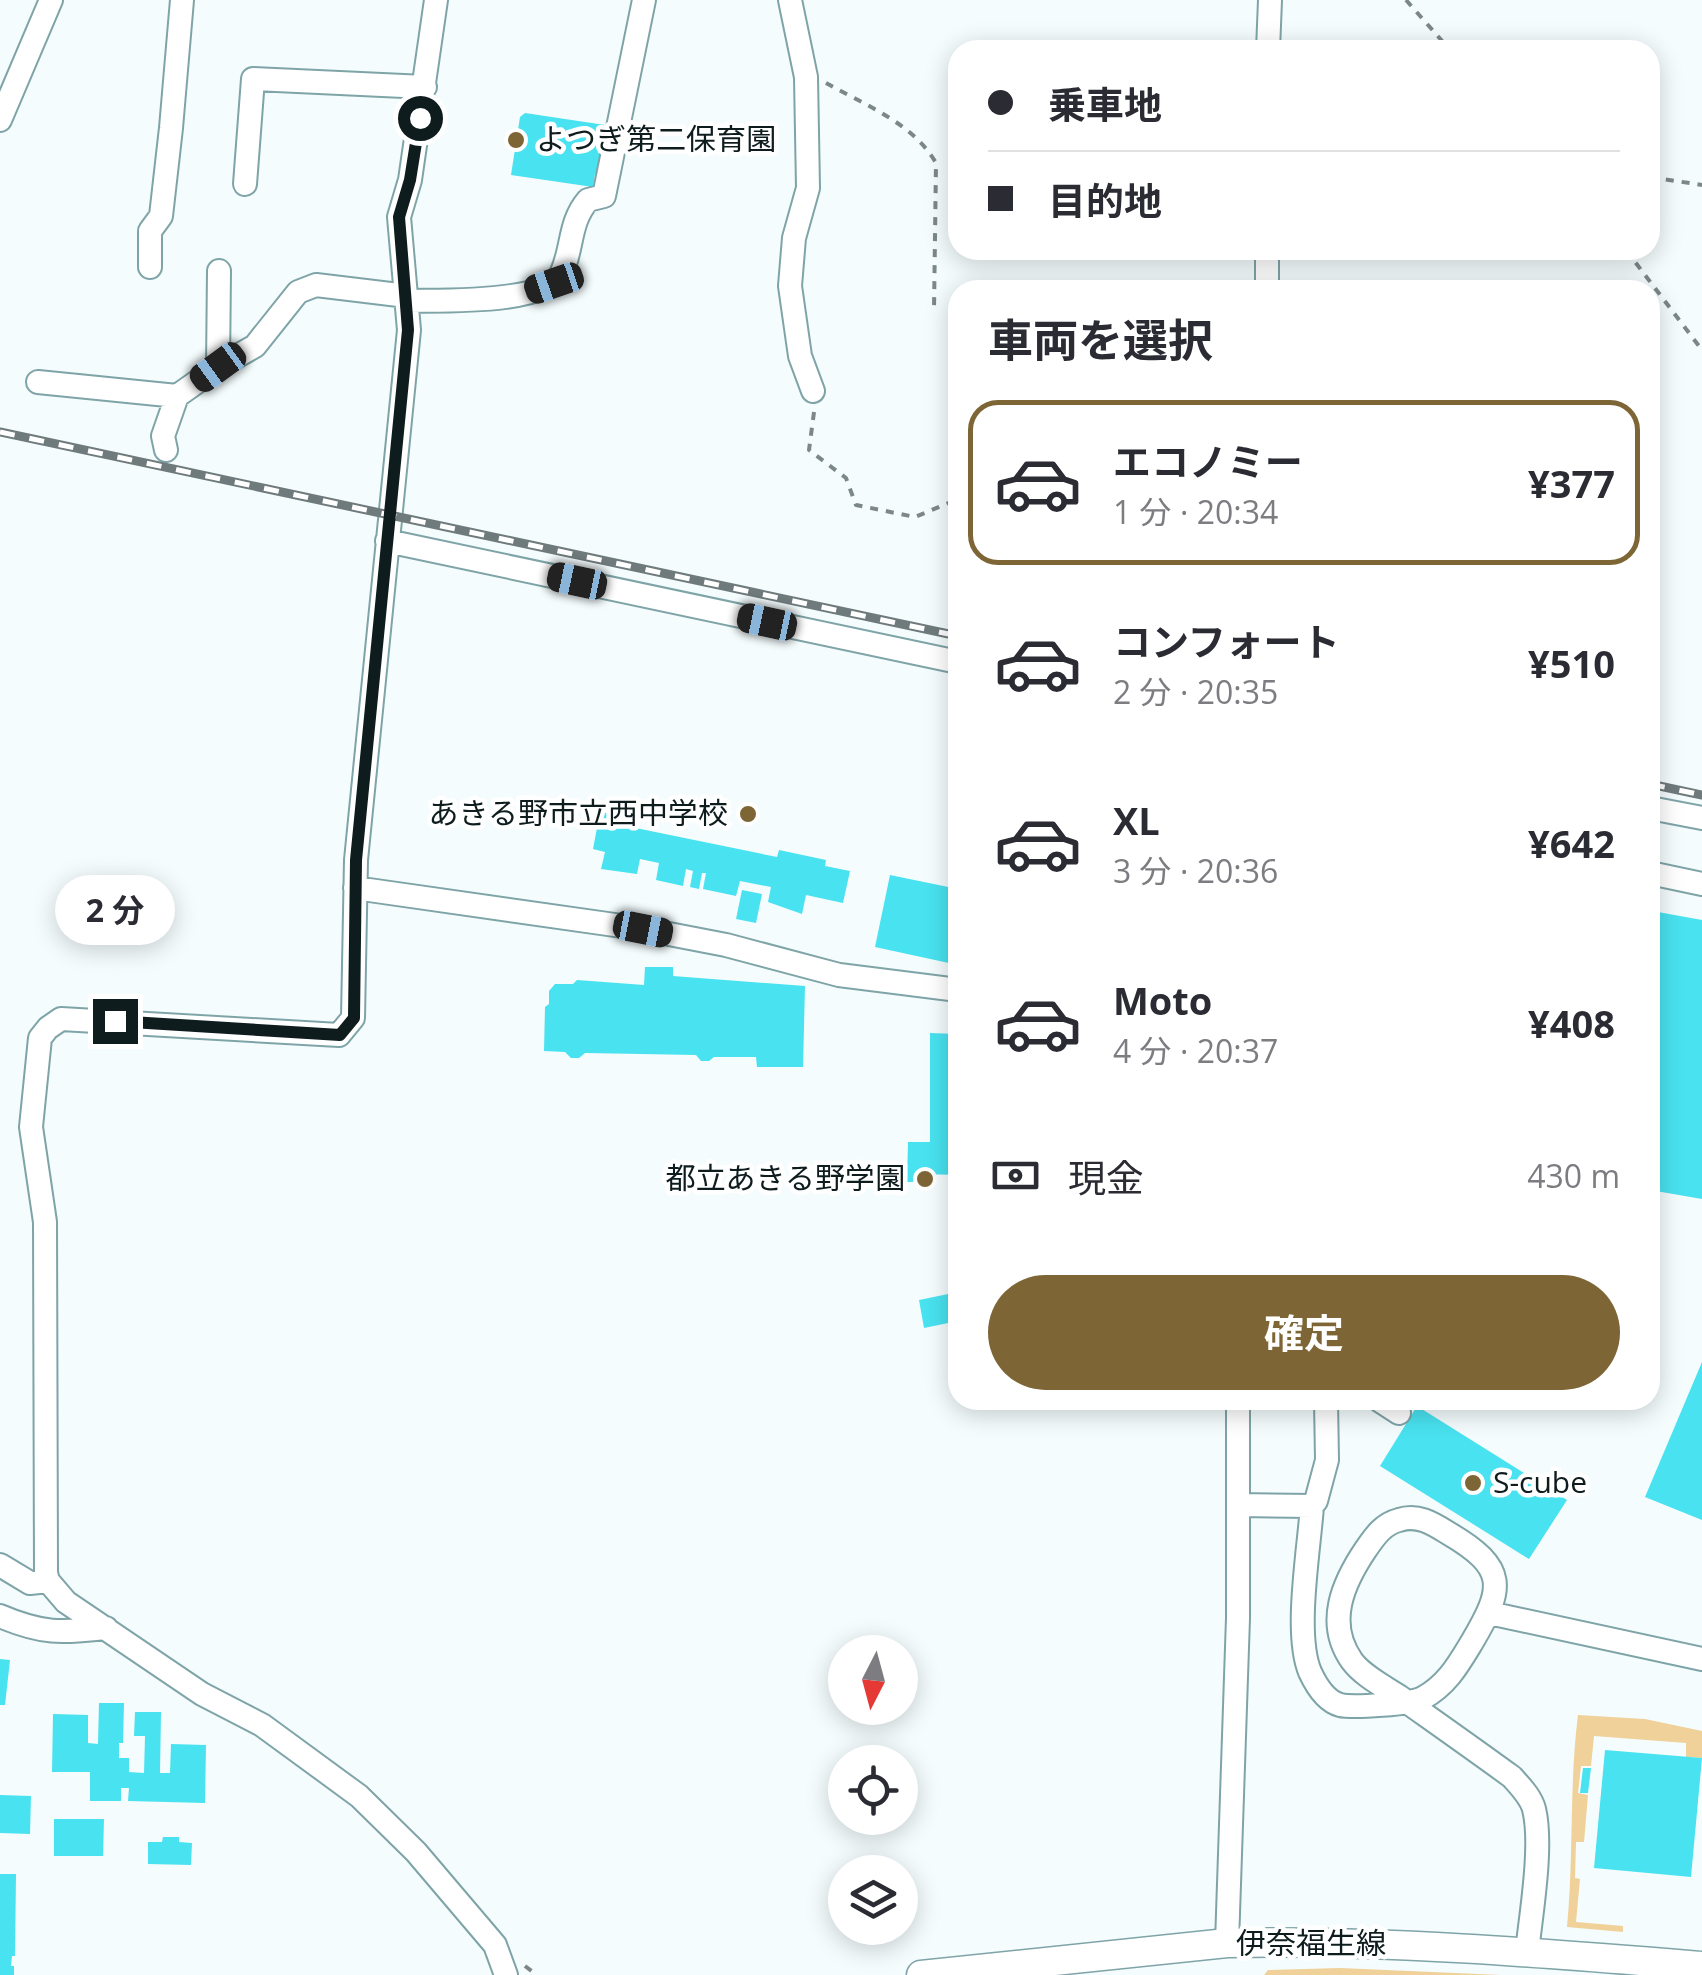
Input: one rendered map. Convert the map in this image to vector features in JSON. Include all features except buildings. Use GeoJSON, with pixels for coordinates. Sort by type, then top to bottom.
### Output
{"type":"FeatureCollection","features":[{"type":"Feature","properties":{"kind":"main road","name":"伊奈福生線"},"geometry":{"type":"LineString","coordinates":[[921,1975],[1227,1943],[1348,1942],[1702,1966]]}},
{"type":"Feature","properties":{"kind":"street"},"geometry":{"type":"LineString","coordinates":[[0,120],[50,0]]}},
{"type":"Feature","properties":{"kind":"street"},"geometry":{"type":"LineString","coordinates":[[150,267],[150,231],[160,216],[172,128],[182,0]]}},
{"type":"Feature","properties":{"kind":"street"},"geometry":{"type":"LineString","coordinates":[[436,0],[410,180],[399,217],[408,330],[356,888],[354,1018],[340,1035],[61,1019],[40,1038],[31,1127],[45,1222],[48,1581],[58,1596],[202,1694],[262,1726],[359,1796],[416,1852],[496,1945],[506,1975]]}},
{"type":"Feature","properties":{"kind":"street"},"geometry":{"type":"LineString","coordinates":[[166,450],[163,436],[178,396],[255,346],[298,292],[316,286],[407,298],[499,299],[554,283],[562,274],[580,209],[588,200],[604,196],[644,0]]}},
{"type":"Feature","properties":{"kind":"street"},"geometry":{"type":"LineString","coordinates":[[790,0],[805,72],[808,188],[794,238],[790,286],[800,356],[814,391]]}},
{"type":"Feature","properties":{"kind":"street"},"geometry":{"type":"LineString","coordinates":[[1268,40],[1270,0]]}},
{"type":"Feature","properties":{"kind":"street"},"geometry":{"type":"LineString","coordinates":[[245,184],[253,79],[424,87]]}},
{"type":"Feature","properties":{"kind":"street"},"geometry":{"type":"LineString","coordinates":[[218,367],[219,271]]}},
{"type":"Feature","properties":{"kind":"street"},"geometry":{"type":"LineString","coordinates":[[38,382],[178,396]]}},
{"type":"Feature","properties":{"kind":"street"},"geometry":{"type":"LineString","coordinates":[[387,541],[948,660]]}},
{"type":"Feature","properties":{"kind":"street"},"geometry":{"type":"LineString","coordinates":[[1660,810],[1702,818]]}},
{"type":"Feature","properties":{"kind":"street"},"geometry":{"type":"LineString","coordinates":[[1660,875],[1702,884]]}},
{"type":"Feature","properties":{"kind":"street"},"geometry":{"type":"LineString","coordinates":[[356,888],[643,929],[726,945],[839,975],[948,989]]}},
{"type":"Feature","properties":{"kind":"street"},"geometry":{"type":"LineString","coordinates":[[1227,1943],[1238,1618],[1238,1410]]}},
{"type":"Feature","properties":{"kind":"street"},"geometry":{"type":"LineString","coordinates":[[1326,1410],[1326,1460],[1312,1506],[1304,1633],[1310,1672],[1319,1688],[1341,1705],[1408,1702],[1421,1699],[1450,1679],[1489,1614],[1496,1600],[1491,1568],[1463,1541],[1424,1519],[1396,1520],[1380,1529],[1344,1587],[1338,1626],[1354,1664],[1408,1702],[1512,1777],[1534,1808],[1536,1870],[1528,1952]]}},
{"type":"Feature","properties":{"kind":"street"},"geometry":{"type":"LineString","coordinates":[[1238,1506],[1312,1506]]}},
{"type":"Feature","properties":{"kind":"street"},"geometry":{"type":"LineString","coordinates":[[0,1565],[30,1583],[48,1581]]}},
{"type":"Feature","properties":{"kind":"street"},"geometry":{"type":"LineString","coordinates":[[1489,1614],[1702,1659]]}},
{"type":"Feature","properties":{"kind":"street"},"geometry":{"type":"LineString","coordinates":[[0,1616],[32,1630],[106,1628]]}},
{"type":"Feature","properties":{"kind":"path"},"geometry":{"type":"LineString","coordinates":[[1406,0],[1441,40]]}},
{"type":"Feature","properties":{"kind":"path"},"geometry":{"type":"LineString","coordinates":[[805,72],[906,128],[925,144],[936,163],[934,310]]}},
{"type":"Feature","properties":{"kind":"path"},"geometry":{"type":"LineString","coordinates":[[1660,179],[1702,185]]}},
{"type":"Feature","properties":{"kind":"path"},"geometry":{"type":"LineString","coordinates":[[1634,260],[1649,280]]}},
{"type":"Feature","properties":{"kind":"path"},"geometry":{"type":"LineString","coordinates":[[1660,295],[1702,350]]}},
{"type":"Feature","properties":{"kind":"path"},"geometry":{"type":"LineString","coordinates":[[814,391],[809,450],[846,478],[856,504],[915,517],[948,502]]}},
{"type":"Feature","properties":{"kind":"shaded area"},"geometry":{"type":"Polygon","coordinates":[[[1578,1715],[1645,1719],[1702,1731],[1702,1758],[1686,1757],[1686,1743],[1594,1736],[1591,1766],[1581,1766],[1578,1793],[1588,1795],[1584,1842],[1576,1842],[1575,1878],[1580,1879],[1576,1922],[1623,1926],[1623,1932],[1567,1927],[1578,1715]]]}},
{"type":"Feature","properties":{"kind":"shaded area"},"geometry":{"type":"Polygon","coordinates":[[[1340,1968],[1501,1975],[1264,1975],[1268,1970],[1340,1968]]]}},
{"type":"Feature","properties":{"kind":"railway"},"geometry":{"type":"LineString","coordinates":[[0,432],[948,634]]}},
{"type":"Feature","properties":{"kind":"railway"},"geometry":{"type":"LineString","coordinates":[[1660,786],[1702,795]]}},
{"type":"Feature","properties":{"kind":"place","name":"よつぎ第二保育園"},"geometry":{"type":"Point","coordinates":[516,140]}},
{"type":"Feature","properties":{"kind":"place","name":"あきる野市立西中学校"},"geometry":{"type":"Point","coordinates":[748,814]}},
{"type":"Feature","properties":{"kind":"place","name":"都立あきる野学園"},"geometry":{"type":"Point","coordinates":[925,1179]}},
{"type":"Feature","properties":{"kind":"place","name":"S-cube"},"geometry":{"type":"Point","coordinates":[1473,1483]}},
{"type":"Feature","properties":{"kind":"route"},"geometry":{"type":"LineString","coordinates":[[115,1021],[340,1035],[354,1018],[356,860],[408,330],[399,217],[410,180],[420,118]]}}]}
